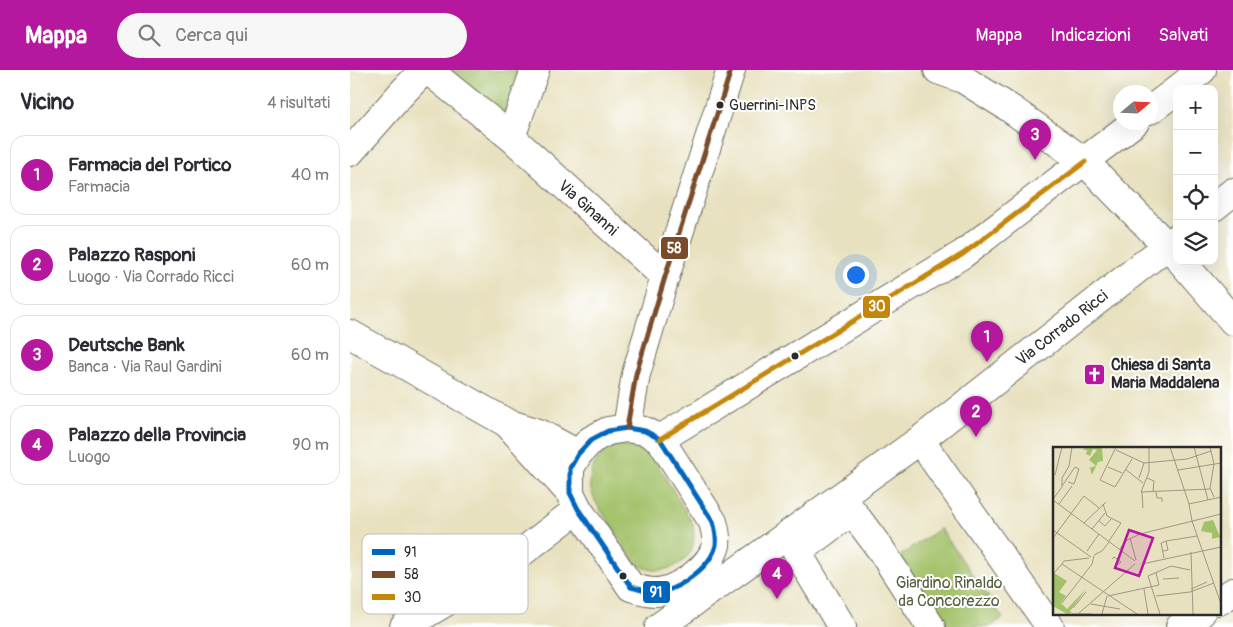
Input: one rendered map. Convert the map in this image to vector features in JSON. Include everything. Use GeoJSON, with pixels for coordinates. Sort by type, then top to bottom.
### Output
{"type":"FeatureCollection","features":[{"type":"Feature","properties":{"kind":"street"},"geometry":{"type":"LineString","coordinates":[[350,152],[424,70]]}},
{"type":"Feature","properties":{"kind":"street","name":"Via Ginanni"},"geometry":{"type":"LineString","coordinates":[[428,70],[511,137],[665,278]]}},
{"type":"Feature","properties":{"kind":"street"},"geometry":{"type":"LineString","coordinates":[[511,137],[535,70]]}},
{"type":"Feature","properties":{"kind":"street"},"geometry":{"type":"LineString","coordinates":[[627,428],[636,374],[731,70]]}},
{"type":"Feature","properties":{"kind":"street"},"geometry":{"type":"LineString","coordinates":[[938,70],[965,75],[1085,162],[1173,248]]}},
{"type":"Feature","properties":{"kind":"street"},"geometry":{"type":"LineString","coordinates":[[1182,85],[1202,70]]}},
{"type":"Feature","properties":{"kind":"street"},"geometry":{"type":"LineString","coordinates":[[1158,104],[1173,92]]}},
{"type":"Feature","properties":{"kind":"street"},"geometry":{"type":"LineString","coordinates":[[660,439],[962,254],[1125,130]]}},
{"type":"Feature","properties":{"kind":"street"},"geometry":{"type":"LineString","coordinates":[[1218,204],[1233,192]]}},
{"type":"Feature","properties":{"kind":"street","name":"Via Corrado Ricci"},"geometry":{"type":"LineString","coordinates":[[660,627],[767,549],[817,525],[920,440],[1173,251]]}},
{"type":"Feature","properties":{"kind":"street"},"geometry":{"type":"LineString","coordinates":[[1187,265],[1233,321]]}},
{"type":"Feature","properties":{"kind":"street"},"geometry":{"type":"LineString","coordinates":[[350,334],[507,423],[538,433],[578,454]]}},
{"type":"Feature","properties":{"kind":"street"},"geometry":{"type":"LineString","coordinates":[[507,423],[574,501],[631,587],[651,627]]}},
{"type":"Feature","properties":{"kind":"street"},"geometry":{"type":"LineString","coordinates":[[574,501],[570,468],[578,454],[591,440],[608,431],[627,428],[645,430],[660,439],[714,522],[716,546],[701,569],[692,577],[667,590],[655,592],[631,587]]}},
{"type":"Feature","properties":{"kind":"street"},"geometry":{"type":"LineString","coordinates":[[920,440],[1050,627]]}},
{"type":"Feature","properties":{"kind":"street"},"geometry":{"type":"LineString","coordinates":[[528,545],[574,501]]}},
{"type":"Feature","properties":{"kind":"street"},"geometry":{"type":"LineString","coordinates":[[842,627],[797,552],[817,525],[852,511],[881,550],[931,627]]}},
{"type":"Feature","properties":{"kind":"street"},"geometry":{"type":"LineString","coordinates":[[1220,600],[1233,592]]}},
{"type":"Feature","properties":{"kind":"street"},"geometry":{"type":"LineString","coordinates":[[404,627],[426,614]]}},
{"type":"Feature","properties":{"kind":"street"},"geometry":{"type":"LineString","coordinates":[[1180,627],[1200,614]]}},
{"type":"Feature","properties":{"kind":"green space"},"geometry":{"type":"Polygon","coordinates":[[[446,70],[522,70],[505,113],[446,70]]]}},
{"type":"Feature","properties":{"kind":"green space"},"geometry":{"type":"Polygon","coordinates":[[[623,445],[642,448],[652,455],[693,524],[694,541],[691,551],[686,558],[673,567],[658,570],[650,569],[642,567],[635,562],[626,551],[594,498],[590,487],[592,468],[603,453],[623,445]]]}},
{"type":"Feature","properties":{"kind":"green space","name":"Giardino Rinaldo da Concorezzo"},"geometry":{"type":"Polygon","coordinates":[[[940,528],[1003,618],[990,627],[936,627],[893,561],[940,528]]]}},
{"type":"Feature","properties":{"kind":"transit line","name":"58"},"geometry":{"type":"LineString","coordinates":[[627,428],[636,374],[731,70]]}},
{"type":"Feature","properties":{"kind":"transit line","name":"30"},"geometry":{"type":"LineString","coordinates":[[660,439],[963,254],[1085,162]]}},
{"type":"Feature","properties":{"kind":"transit line","name":"91"},"geometry":{"type":"LineString","coordinates":[[627,428],[645,431],[660,439],[713,522],[715,530],[716,545],[707,562],[700,570],[682,583],[663,591],[648,592],[631,587],[578,509],[570,493],[570,468],[578,454],[591,440],[608,431],[627,428]]}},
{"type":"Feature","properties":{"kind":"place","name":"Guerrini-INPS"},"geometry":{"type":"Point","coordinates":[720,105]}},
{"type":"Feature","properties":{"kind":"place","name":"Deutsche Bank"},"geometry":{"type":"Point","coordinates":[1035,160]}},
{"type":"Feature","properties":{"kind":"place","name":"Farmacia del Portico"},"geometry":{"type":"Point","coordinates":[987,362]}},
{"type":"Feature","properties":{"kind":"place","name":"Chiesa di Santa Maria Maddalena"},"geometry":{"type":"Point","coordinates":[1095,374]}},
{"type":"Feature","properties":{"kind":"place","name":"Palazzo Rasponi"},"geometry":{"type":"Point","coordinates":[976,437]}},
{"type":"Feature","properties":{"kind":"place","name":"Palazzo della Provincia"},"geometry":{"type":"Point","coordinates":[777,599]}}]}
